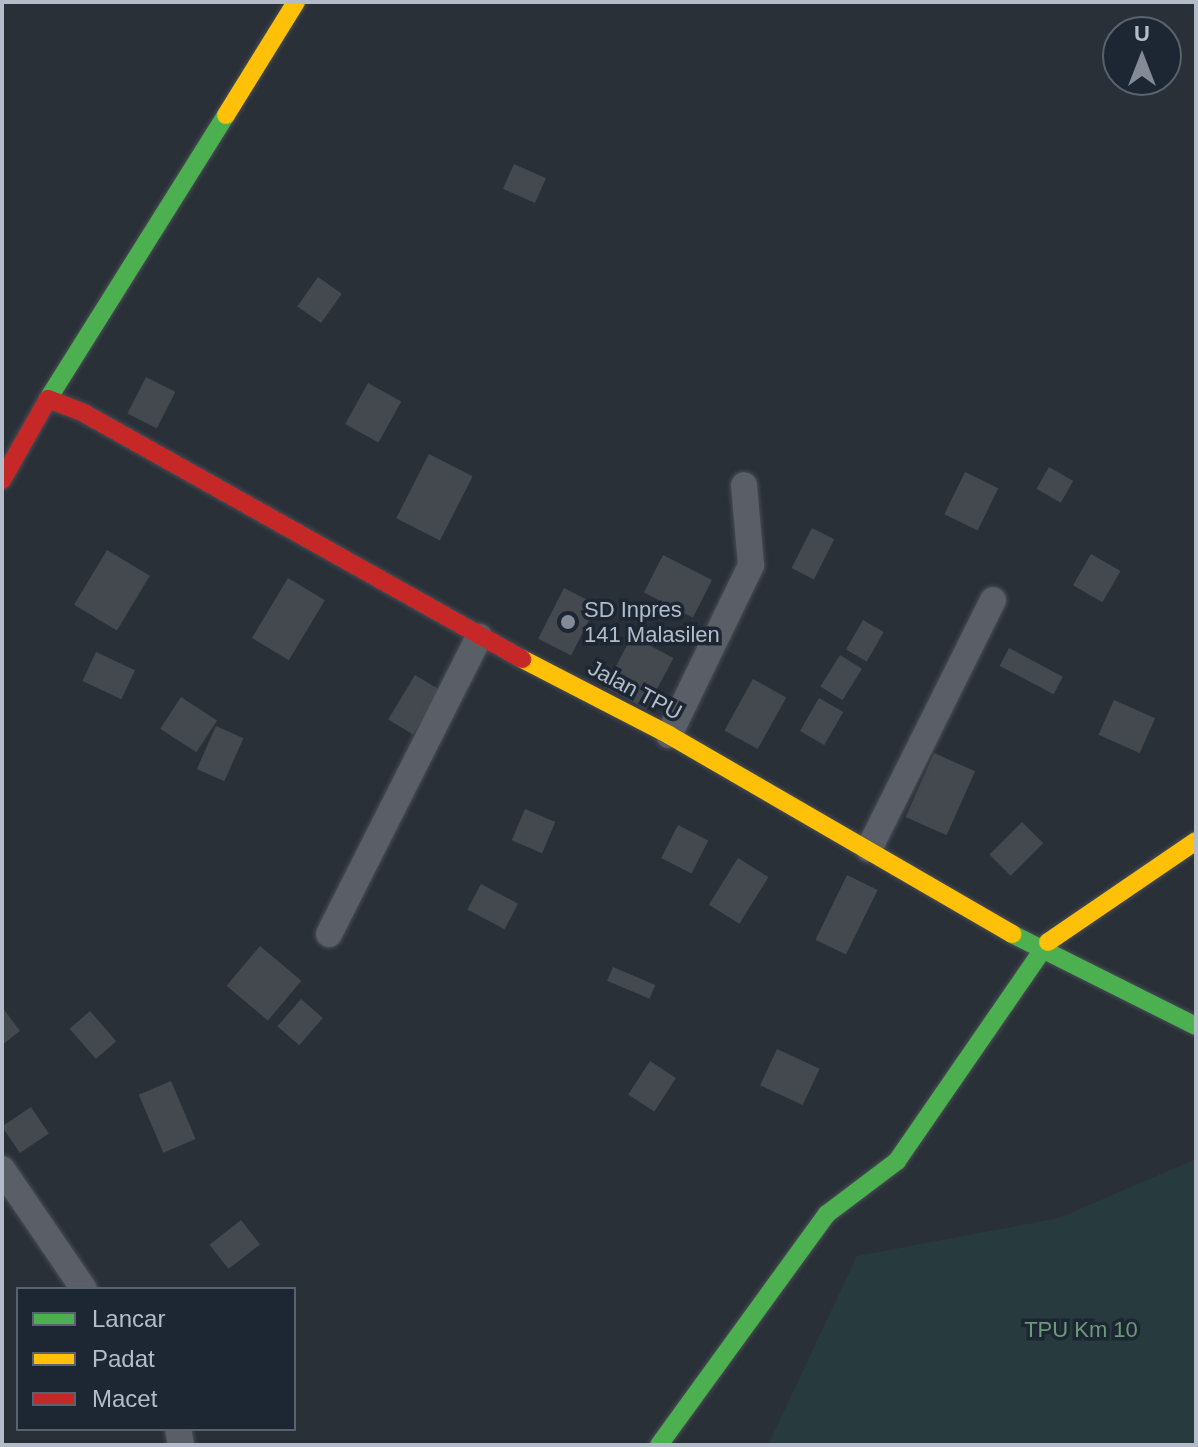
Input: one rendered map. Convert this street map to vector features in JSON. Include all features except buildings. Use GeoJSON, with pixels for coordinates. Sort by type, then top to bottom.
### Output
{"type":"FeatureCollection","features":[{"type":"Feature","properties":{"kind":"street"},"geometry":{"type":"LineString","coordinates":[[2,480],[48,399],[296,2]]}},
{"type":"Feature","properties":{"kind":"street","name":"Jalan TPU"},"geometry":{"type":"LineString","coordinates":[[48,399],[479,637],[669,735],[1038,949],[1196,1026]]}},
{"type":"Feature","properties":{"kind":"street"},"geometry":{"type":"LineString","coordinates":[[669,735],[751,565],[744,485]]}},
{"type":"Feature","properties":{"kind":"street"},"geometry":{"type":"LineString","coordinates":[[869,849],[993,600]]}},
{"type":"Feature","properties":{"kind":"street"},"geometry":{"type":"LineString","coordinates":[[329,934],[479,637]]}},
{"type":"Feature","properties":{"kind":"street"},"geometry":{"type":"LineString","coordinates":[[659,1445],[827,1214],[897,1161],[1038,949],[1196,841]]}},
{"type":"Feature","properties":{"kind":"street"},"geometry":{"type":"LineString","coordinates":[[2,1169],[83,1287]]}},
{"type":"Feature","properties":{"kind":"green space","name":"TPU Km 10"},"geometry":{"type":"Polygon","coordinates":[[[1196,1159],[1196,1445],[768,1445],[857,1256],[1059,1218],[1196,1159]]]}},
{"type":"Feature","properties":{"kind":"traffic: fast"},"geometry":{"type":"LineString","coordinates":[[48,399],[226,115]]}},
{"type":"Feature","properties":{"kind":"traffic: fast"},"geometry":{"type":"LineString","coordinates":[[1012,934],[1196,1026]]}},
{"type":"Feature","properties":{"kind":"traffic: fast"},"geometry":{"type":"LineString","coordinates":[[659,1445],[827,1214],[897,1161],[1048,942]]}},
{"type":"Feature","properties":{"kind":"traffic: slow"},"geometry":{"type":"LineString","coordinates":[[226,115],[296,2]]}},
{"type":"Feature","properties":{"kind":"traffic: slow"},"geometry":{"type":"LineString","coordinates":[[522,659],[669,735],[1012,934]]}},
{"type":"Feature","properties":{"kind":"traffic: slow"},"geometry":{"type":"LineString","coordinates":[[1048,942],[1196,841]]}},
{"type":"Feature","properties":{"kind":"traffic: jam"},"geometry":{"type":"LineString","coordinates":[[2,480],[48,399],[82,412],[522,659]]}},
{"type":"Feature","properties":{"kind":"place","name":"SD Inpres 141 Malasilen"},"geometry":{"type":"Point","coordinates":[568,622]}}]}
